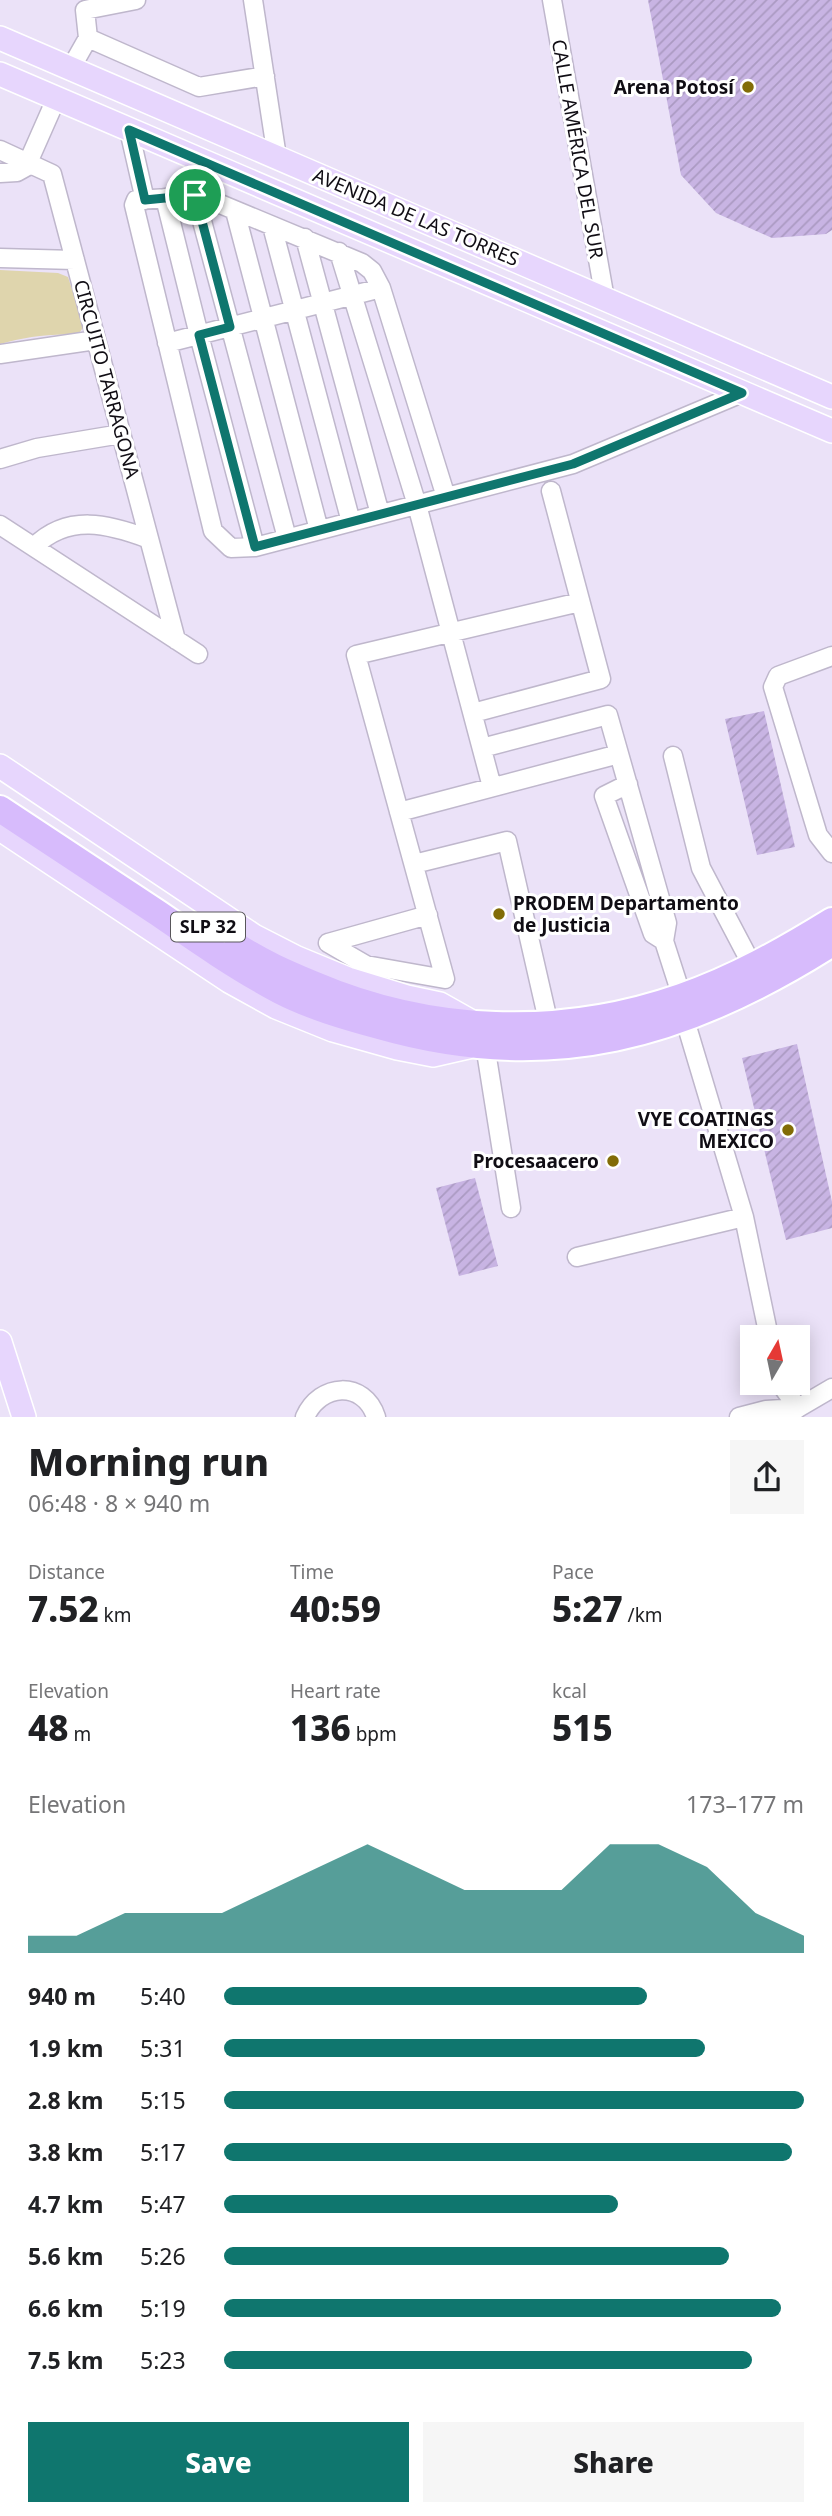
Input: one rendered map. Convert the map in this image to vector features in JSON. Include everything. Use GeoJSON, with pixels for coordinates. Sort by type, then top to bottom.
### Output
{"type":"FeatureCollection","features":[{"type":"Feature","properties":{"kind":"highway","name":"SLP 32"},"geometry":{"type":"LineString","coordinates":[[0,788],[245,951],[343,997],[404,1014],[437,1030],[480,1039],[549,1047],[603,1041],[683,1008],[752,965],[786,949],[832,921]]}},
{"type":"Feature","properties":{"kind":"highway","name":"SLP 32"},"geometry":{"type":"LineString","coordinates":[[0,808],[237,967],[282,992],[338,1015],[400,1032],[437,1030]]}},
{"type":"Feature","properties":{"kind":"highway","name":"SLP 32"},"geometry":{"type":"LineString","coordinates":[[480,1039],[550,1025],[683,1008],[741,995],[832,943]]}},
{"type":"Feature","properties":{"kind":"main road","name":"AVENIDA DE LAS TORRES"},"geometry":{"type":"LineString","coordinates":[[0,38],[832,397]]}},
{"type":"Feature","properties":{"kind":"main road"},"geometry":{"type":"LineString","coordinates":[[57,99],[71,68]]}},
{"type":"Feature","properties":{"kind":"main road","name":"AVENIDA DE LAS TORRES"},"geometry":{"type":"LineString","coordinates":[[0,74],[832,431]]}},
{"type":"Feature","properties":{"kind":"main road"},"geometry":{"type":"LineString","coordinates":[[0,766],[254,936],[297,958],[348,979],[407,998],[440,1004],[480,1039]]}},
{"type":"Feature","properties":{"kind":"main road"},"geometry":{"type":"LineString","coordinates":[[0,829],[229,981],[276,1007],[333,1030],[433,1055],[480,1039]]}},
{"type":"Feature","properties":{"kind":"main road"},"geometry":{"type":"LineString","coordinates":[[0,850],[43,858]]}},
{"type":"Feature","properties":{"kind":"main road"},"geometry":{"type":"LineString","coordinates":[[0,1342],[24,1417]]}},
{"type":"Feature","properties":{"kind":"street"},"geometry":{"type":"LineString","coordinates":[[71,68],[88,38],[85,10],[136,0]]}},
{"type":"Feature","properties":{"kind":"street"},"geometry":{"type":"LineString","coordinates":[[253,0],[278,158]]}},
{"type":"Feature","properties":{"kind":"street","name":"CALLE AMÉRICA DEL SUR"},"geometry":{"type":"LineString","coordinates":[[552,0],[605,299]]}},
{"type":"Feature","properties":{"kind":"street"},"geometry":{"type":"LineString","coordinates":[[88,38],[199,87],[265,76]]}},
{"type":"Feature","properties":{"kind":"street"},"geometry":{"type":"LineString","coordinates":[[0,173],[23,170],[29,163],[57,99]]}},
{"type":"Feature","properties":{"kind":"street"},"geometry":{"type":"LineString","coordinates":[[129,130],[145,200]]}},
{"type":"Feature","properties":{"kind":"street","name":"CIRCUITO TARRAGONA"},"geometry":{"type":"LineString","coordinates":[[0,150],[52,174],[176,640]]}},
{"type":"Feature","properties":{"kind":"street"},"geometry":{"type":"LineString","coordinates":[[446,498],[381,288],[372,271],[339,252],[195,195],[136,200],[134,205],[212,531],[231,548],[255,547],[446,498],[573,464],[742,393]]}},
{"type":"Feature","properties":{"kind":"street"},"geometry":{"type":"LineString","coordinates":[[195,195],[287,538]]}},
{"type":"Feature","properties":{"kind":"street"},"geometry":{"type":"LineString","coordinates":[[165,198],[255,547]]}},
{"type":"Feature","properties":{"kind":"street"},"geometry":{"type":"LineString","coordinates":[[235,211],[318,530]]}},
{"type":"Feature","properties":{"kind":"street"},"geometry":{"type":"LineString","coordinates":[[272,226],[351,522]]}},
{"type":"Feature","properties":{"kind":"street"},"geometry":{"type":"LineString","coordinates":[[305,238],[380,514]]}},
{"type":"Feature","properties":{"kind":"street"},"geometry":{"type":"LineString","coordinates":[[339,252],[417,505],[492,787]]}},
{"type":"Feature","properties":{"kind":"street"},"geometry":{"type":"LineString","coordinates":[[0,258],[75,260]]}},
{"type":"Feature","properties":{"kind":"street"},"geometry":{"type":"LineString","coordinates":[[167,343],[381,288]]}},
{"type":"Feature","properties":{"kind":"street"},"geometry":{"type":"LineString","coordinates":[[0,354],[96,340]]}},
{"type":"Feature","properties":{"kind":"street"},"geometry":{"type":"LineString","coordinates":[[0,459],[37,448],[121,434]]}},
{"type":"Feature","properties":{"kind":"street"},"geometry":{"type":"LineString","coordinates":[[472,713],[601,679],[551,491]]}},
{"type":"Feature","properties":{"kind":"street"},"geometry":{"type":"LineString","coordinates":[[0,524],[198,654]]}},
{"type":"Feature","properties":{"kind":"street"},"geometry":{"type":"LineString","coordinates":[[34,547],[47,534],[64,527],[84,524],[124,530],[149,539]]}},
{"type":"Feature","properties":{"kind":"street"},"geometry":{"type":"LineString","coordinates":[[428,915],[328,943],[366,965],[445,979],[428,915],[414,864],[356,655],[580,602]]}},
{"type":"Feature","properties":{"kind":"street"},"geometry":{"type":"LineString","coordinates":[[832,656],[778,676],[774,687],[818,835],[832,853]]}},
{"type":"Feature","properties":{"kind":"street"},"geometry":{"type":"LineString","coordinates":[[482,748],[608,715],[667,923],[664,941],[744,1217],[766,1325]]}},
{"type":"Feature","properties":{"kind":"street"},"geometry":{"type":"LineString","coordinates":[[399,812],[619,754]]}},
{"type":"Feature","properties":{"kind":"street"},"geometry":{"type":"LineString","coordinates":[[673,755],[701,868],[752,965]]}},
{"type":"Feature","properties":{"kind":"street"},"geometry":{"type":"LineString","coordinates":[[628,784],[604,796],[653,934],[664,941]]}},
{"type":"Feature","properties":{"kind":"street"},"geometry":{"type":"LineString","coordinates":[[414,864],[507,841],[550,1025]]}},
{"type":"Feature","properties":{"kind":"street"},"geometry":{"type":"LineString","coordinates":[[480,1039],[511,1208]]}},
{"type":"Feature","properties":{"kind":"street"},"geometry":{"type":"LineString","coordinates":[[577,1257],[744,1217]]}},
{"type":"Feature","properties":{"kind":"street"},"geometry":{"type":"LineString","coordinates":[[740,1417],[766,1410],[792,1413],[832,1388]]}},
{"type":"Feature","properties":{"kind":"street"},"geometry":{"type":"LineString","coordinates":[[305,1417],[319,1397],[334,1390],[343,1390],[359,1394],[376,1417]]}},
{"type":"Feature","properties":{"kind":"street"},"geometry":{"type":"LineString","coordinates":[[784,1395],[792,1413]]}},
{"type":"Feature","properties":{"kind":"shaded area"},"geometry":{"type":"Polygon","coordinates":[[[0,270],[58,273],[68,277],[84,326],[78,335],[39,336],[0,344],[0,270]]]}},
{"type":"Feature","properties":{"kind":"building","name":"Arena Potosí"},"geometry":{"type":"Polygon","coordinates":[[[648,0],[832,0],[832,230],[826,234],[772,238],[716,213],[681,175],[648,0]]]}},
{"type":"Feature","properties":{"kind":"building"},"geometry":{"type":"Polygon","coordinates":[[[764,711],[795,847],[757,855],[725,719],[764,711]]]}},
{"type":"Feature","properties":{"kind":"building","name":"VYE COATINGS MEXICO"},"geometry":{"type":"Polygon","coordinates":[[[797,1044],[832,1202],[832,1228],[786,1240],[742,1058],[797,1044]]]}},
{"type":"Feature","properties":{"kind":"building"},"geometry":{"type":"Polygon","coordinates":[[[475,1178],[498,1266],[459,1276],[436,1188],[475,1178]]]}},
{"type":"Feature","properties":{"kind":"place","name":"Arena Potosí"},"geometry":{"type":"Point","coordinates":[748,87]}},
{"type":"Feature","properties":{"kind":"place","name":"PRODEM Departamento de Justicia"},"geometry":{"type":"Point","coordinates":[499,914]}},
{"type":"Feature","properties":{"kind":"place","name":"VYE COATINGS MEXICO"},"geometry":{"type":"Point","coordinates":[788,1130]}},
{"type":"Feature","properties":{"kind":"place","name":"Procesaacero"},"geometry":{"type":"Point","coordinates":[613,1161]}},
{"type":"Feature","properties":{"kind":"route"},"geometry":{"type":"LineString","coordinates":[[129,130],[742,393],[573,464],[255,547],[199,335],[230,327],[195,195],[145,200],[129,130]]}}]}
